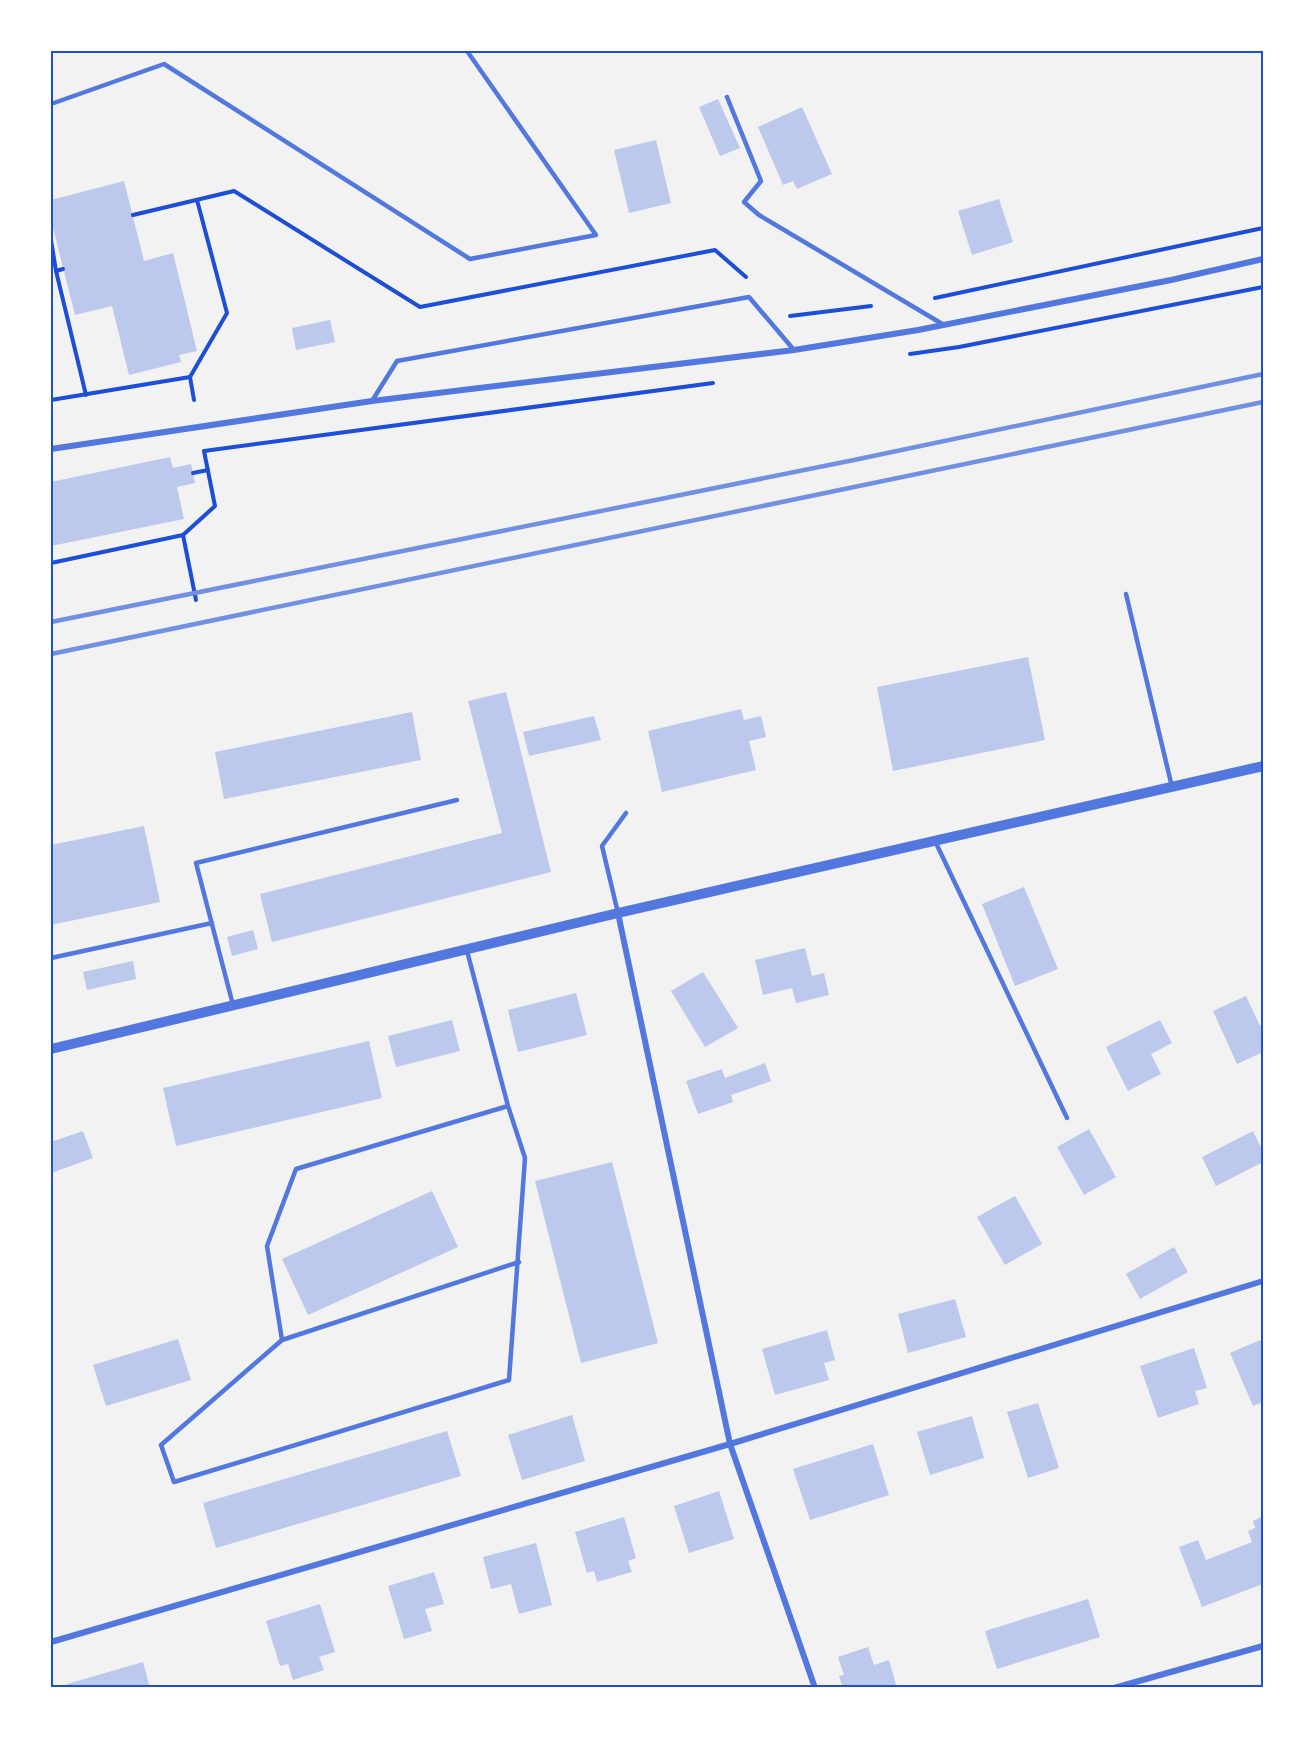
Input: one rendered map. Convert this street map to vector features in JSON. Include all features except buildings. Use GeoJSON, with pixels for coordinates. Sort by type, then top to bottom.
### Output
{"type":"FeatureCollection","features":[{"type":"Feature","properties":{"kind":"street"},"geometry":{"type":"LineString","coordinates":[[51,449],[372,401],[794,350],[944,325],[1263,259]]}},
{"type":"Feature","properties":{"kind":"street"},"geometry":{"type":"LineString","coordinates":[[51,1049],[618,913],[1263,766]]}},
{"type":"Feature","properties":{"kind":"street"},"geometry":{"type":"LineString","coordinates":[[618,913],[730,1444],[815,1688]]}},
{"type":"Feature","properties":{"kind":"street"},"geometry":{"type":"LineString","coordinates":[[51,1642],[730,1444],[1263,1281]]}},
{"type":"Feature","properties":{"kind":"street"},"geometry":{"type":"LineString","coordinates":[[1114,1688],[1263,1646]]}},
{"type":"Feature","properties":{"kind":"lane"},"geometry":{"type":"LineString","coordinates":[[51,104],[164,64],[470,259],[596,235],[467,51]]}},
{"type":"Feature","properties":{"kind":"lane"},"geometry":{"type":"LineString","coordinates":[[727,97],[761,181],[744,202],[759,215],[944,325]]}},
{"type":"Feature","properties":{"kind":"lane"},"geometry":{"type":"LineString","coordinates":[[372,401],[397,361],[748,297],[794,350]]}},
{"type":"Feature","properties":{"kind":"lane"},"geometry":{"type":"LineString","coordinates":[[1126,594],[1172,787]]}},
{"type":"Feature","properties":{"kind":"lane"},"geometry":{"type":"LineString","coordinates":[[233,1006],[196,863],[457,800]]}},
{"type":"Feature","properties":{"kind":"lane"},"geometry":{"type":"LineString","coordinates":[[618,913],[602,846],[626,813]]}},
{"type":"Feature","properties":{"kind":"lane"},"geometry":{"type":"LineString","coordinates":[[934,840],[1066,1118]]}},
{"type":"Feature","properties":{"kind":"lane"},"geometry":{"type":"LineString","coordinates":[[51,958],[212,923]]}},
{"type":"Feature","properties":{"kind":"lane"},"geometry":{"type":"LineString","coordinates":[[467,951],[508,1106],[525,1158],[519,1262],[509,1380],[174,1482],[161,1445],[282,1340],[519,1262]]}},
{"type":"Feature","properties":{"kind":"lane"},"geometry":{"type":"LineString","coordinates":[[282,1340],[267,1245],[296,1170],[508,1106]]}},
{"type":"Feature","properties":{"kind":"path"},"geometry":{"type":"LineString","coordinates":[[133,215],[234,191],[420,307],[715,250],[748,280]]}},
{"type":"Feature","properties":{"kind":"path"},"geometry":{"type":"LineString","coordinates":[[194,400],[190,377],[227,313],[197,200]]}},
{"type":"Feature","properties":{"kind":"path"},"geometry":{"type":"LineString","coordinates":[[782,309],[790,317],[936,297],[1263,228]]}},
{"type":"Feature","properties":{"kind":"path"},"geometry":{"type":"LineString","coordinates":[[51,240],[56,271],[86,395]]}},
{"type":"Feature","properties":{"kind":"path"},"geometry":{"type":"LineString","coordinates":[[56,271],[63,269]]}},
{"type":"Feature","properties":{"kind":"path"},"geometry":{"type":"LineString","coordinates":[[51,400],[190,377]]}},
{"type":"Feature","properties":{"kind":"path"},"geometry":{"type":"LineString","coordinates":[[51,563],[183,535],[214,506],[204,450]]}},
{"type":"Feature","properties":{"kind":"path"},"geometry":{"type":"LineString","coordinates":[[193,473],[208,471]]}},
{"type":"Feature","properties":{"kind":"path"},"geometry":{"type":"LineString","coordinates":[[183,535],[196,600]]}},
{"type":"Feature","properties":{"kind":"railway"},"geometry":{"type":"LineString","coordinates":[[51,622],[854,460],[1263,374]]}},
{"type":"Feature","properties":{"kind":"railway"},"geometry":{"type":"LineString","coordinates":[[51,654],[1263,402]]}}]}
